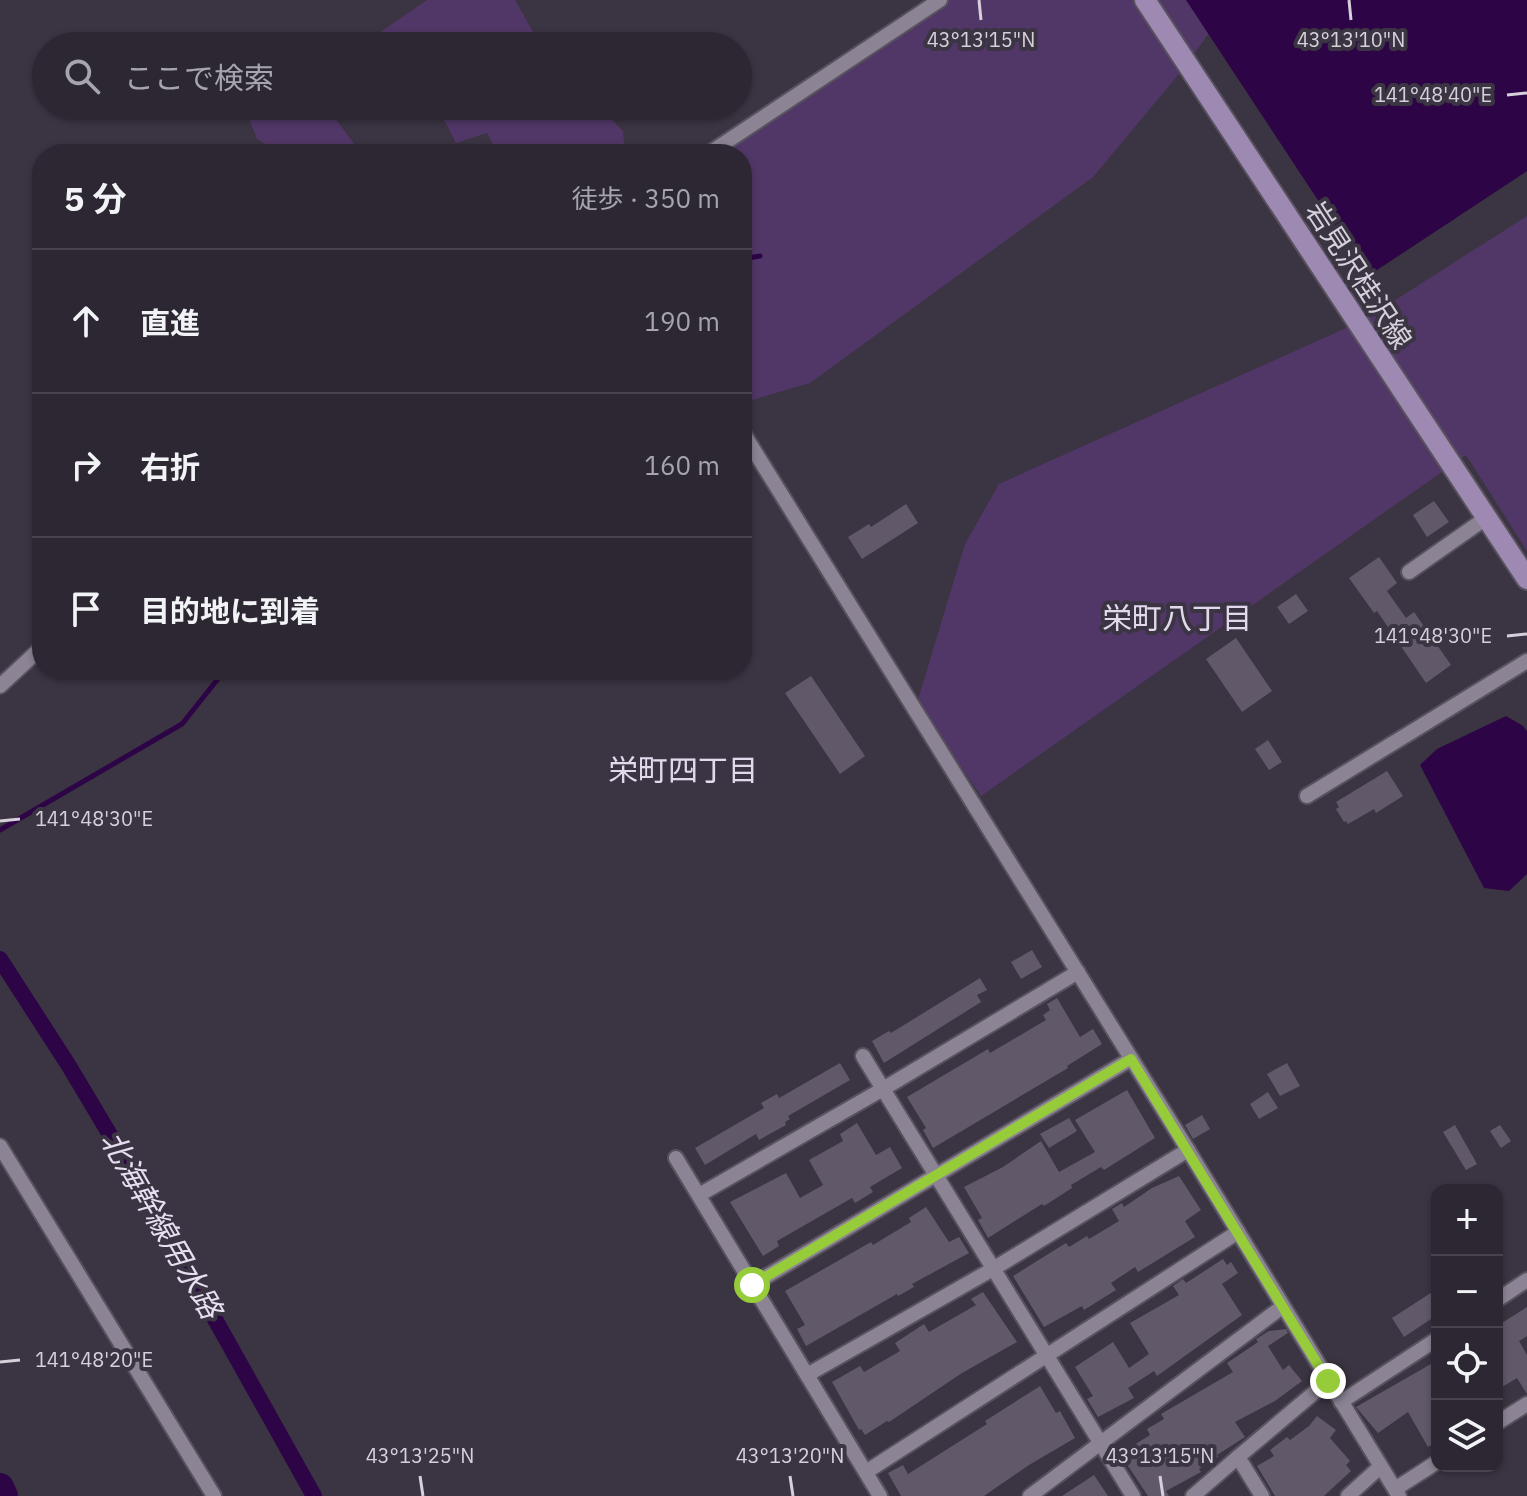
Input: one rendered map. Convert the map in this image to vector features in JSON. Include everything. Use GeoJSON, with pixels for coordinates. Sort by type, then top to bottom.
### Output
{"type":"FeatureCollection","features":[{"type":"Feature","properties":{"kind":"main road","name":"岩見沢桂沢線"},"geometry":{"type":"LineString","coordinates":[[1145,0],[1527,579]]}},
{"type":"Feature","properties":{"kind":"street"},"geometry":{"type":"LineString","coordinates":[[723,144],[940,0]]}},
{"type":"Feature","properties":{"kind":"street"},"geometry":{"type":"LineString","coordinates":[[752,447],[1397,1493],[1431,1467]]}},
{"type":"Feature","properties":{"kind":"street"},"geometry":{"type":"LineString","coordinates":[[1409,572],[1486,518]]}},
{"type":"Feature","properties":{"kind":"street"},"geometry":{"type":"LineString","coordinates":[[0,686],[32,656]]}},
{"type":"Feature","properties":{"kind":"street"},"geometry":{"type":"LineString","coordinates":[[1307,796],[1527,661]]}},
{"type":"Feature","properties":{"kind":"street"},"geometry":{"type":"LineString","coordinates":[[699,1195],[1078,972]]}},
{"type":"Feature","properties":{"kind":"street"},"geometry":{"type":"LineString","coordinates":[[863,1056],[1133,1496]]}},
{"type":"Feature","properties":{"kind":"street"},"geometry":{"type":"LineString","coordinates":[[752,1285],[1131,1059]]}},
{"type":"Feature","properties":{"kind":"street"},"geometry":{"type":"LineString","coordinates":[[0,1146],[214,1496]]}},
{"type":"Feature","properties":{"kind":"street"},"geometry":{"type":"LineString","coordinates":[[807,1375],[993,1269],[1188,1150]]}},
{"type":"Feature","properties":{"kind":"street"},"geometry":{"type":"LineString","coordinates":[[676,1158],[880,1496]]}},
{"type":"Feature","properties":{"kind":"street"},"geometry":{"type":"LineString","coordinates":[[866,1472],[1238,1232]]}},
{"type":"Feature","properties":{"kind":"street"},"geometry":{"type":"LineString","coordinates":[[1503,1296],[1527,1280]]}},
{"type":"Feature","properties":{"kind":"street"},"geometry":{"type":"LineString","coordinates":[[1030,1496],[1282,1307]]}},
{"type":"Feature","properties":{"kind":"street"},"geometry":{"type":"LineString","coordinates":[[1341,1402],[1431,1343]]}},
{"type":"Feature","properties":{"kind":"street"},"geometry":{"type":"LineString","coordinates":[[1193,1496],[1328,1381]]}},
{"type":"Feature","properties":{"kind":"street"},"geometry":{"type":"LineString","coordinates":[[1503,1419],[1527,1404]]}},
{"type":"Feature","properties":{"kind":"street"},"geometry":{"type":"LineString","coordinates":[[1238,1457],[1262,1496]]}},
{"type":"Feature","properties":{"kind":"street"},"geometry":{"type":"LineString","coordinates":[[1348,1496],[1380,1467]]}},
{"type":"Feature","properties":{"kind":"shaded area"},"geometry":{"type":"Polygon","coordinates":[[[427,0],[515,0],[533,32],[380,32],[427,0]]]}},
{"type":"Feature","properties":{"kind":"shaded area"},"geometry":{"type":"Polygon","coordinates":[[[946,0],[1233,0],[1183,69],[1093,177],[810,383],[752,400],[752,144],[709,144],[745,120],[752,120],[752,116],[946,0]]]}},
{"type":"Feature","properties":{"kind":"shaded area"},"geometry":{"type":"Polygon","coordinates":[[[1186,0],[1527,0],[1527,171],[1368,276],[1186,0]]]}},
{"type":"Feature","properties":{"kind":"shaded area"},"geometry":{"type":"Polygon","coordinates":[[[250,120],[336,120],[354,144],[265,144],[257,139],[250,120]]]}},
{"type":"Feature","properties":{"kind":"shaded area"},"geometry":{"type":"Polygon","coordinates":[[[444,120],[612,120],[623,131],[624,144],[493,144],[487,133],[456,143],[444,120]]]}},
{"type":"Feature","properties":{"kind":"shaded area"},"geometry":{"type":"Polygon","coordinates":[[[1527,216],[1527,551],[1466,455],[981,796],[917,703],[965,544],[999,484],[1364,320],[1527,216]]]}},
{"type":"Feature","properties":{"kind":"shaded area"},"geometry":{"type":"Polygon","coordinates":[[[1506,716],[1527,731],[1527,874],[1509,891],[1484,888],[1420,765],[1437,749],[1506,716]]]}},
{"type":"Feature","properties":{"kind":"building"},"geometry":{"type":"Polygon","coordinates":[[[1434,501],[1449,522],[1427,537],[1413,515],[1434,501]]]}},
{"type":"Feature","properties":{"kind":"building"},"geometry":{"type":"Polygon","coordinates":[[[906,504],[918,523],[862,559],[848,537],[869,524],[871,527],[906,504]]]}},
{"type":"Feature","properties":{"kind":"building"},"geometry":{"type":"Polygon","coordinates":[[[1379,557],[1397,583],[1387,591],[1406,618],[1414,612],[1451,665],[1426,683],[1377,611],[1374,613],[1349,578],[1379,557]]]}},
{"type":"Feature","properties":{"kind":"building"},"geometry":{"type":"Polygon","coordinates":[[[1296,594],[1308,611],[1289,624],[1277,607],[1296,594]]]}},
{"type":"Feature","properties":{"kind":"building"},"geometry":{"type":"Polygon","coordinates":[[[1236,638],[1272,691],[1242,712],[1206,659],[1236,638]]]}},
{"type":"Feature","properties":{"kind":"building"},"geometry":{"type":"Polygon","coordinates":[[[811,676],[865,756],[840,774],[785,693],[811,676]]]}},
{"type":"Feature","properties":{"kind":"building"},"geometry":{"type":"Polygon","coordinates":[[[1268,740],[1282,762],[1269,770],[1255,749],[1268,740]]]}},
{"type":"Feature","properties":{"kind":"building"},"geometry":{"type":"Polygon","coordinates":[[[1387,771],[1403,796],[1376,813],[1374,809],[1348,824],[1344,822],[1336,809],[1339,807],[1336,802],[1387,771]]]}},
{"type":"Feature","properties":{"kind":"building"},"geometry":{"type":"Polygon","coordinates":[[[1032,950],[1042,967],[1021,979],[1011,962],[1032,950]]]}},
{"type":"Feature","properties":{"kind":"building"},"geometry":{"type":"Polygon","coordinates":[[[980,978],[987,990],[977,995],[981,1002],[884,1063],[872,1041],[889,1031],[891,1033],[980,978]]]}},
{"type":"Feature","properties":{"kind":"building"},"geometry":{"type":"Polygon","coordinates":[[[1057,998],[1080,1037],[1093,1029],[1102,1044],[1068,1068],[933,1148],[923,1130],[926,1128],[907,1097],[988,1049],[990,1053],[1046,1020],[1043,1015],[1050,1010],[1047,1004],[1057,998]]]}},
{"type":"Feature","properties":{"kind":"building"},"geometry":{"type":"Polygon","coordinates":[[[840,1063],[850,1080],[788,1116],[790,1119],[785,1122],[786,1125],[759,1140],[756,1134],[705,1165],[695,1148],[764,1108],[761,1103],[777,1094],[779,1098],[840,1063]]]}},
{"type":"Feature","properties":{"kind":"building"},"geometry":{"type":"Polygon","coordinates":[[[1287,1063],[1300,1086],[1280,1096],[1267,1074],[1287,1063]]]}},
{"type":"Feature","properties":{"kind":"building"},"geometry":{"type":"Polygon","coordinates":[[[1127,1090],[1155,1138],[1104,1170],[1101,1167],[1044,1206],[1042,1204],[988,1238],[978,1220],[982,1218],[964,1187],[1003,1167],[1041,1141],[1059,1172],[1095,1152],[1075,1120],[1127,1090]]]}},
{"type":"Feature","properties":{"kind":"building"},"geometry":{"type":"Polygon","coordinates":[[[1268,1092],[1278,1108],[1259,1119],[1250,1104],[1268,1092]]]}},
{"type":"Feature","properties":{"kind":"building"},"geometry":{"type":"Polygon","coordinates":[[[1202,1115],[1210,1129],[1193,1139],[1185,1125],[1202,1115]]]}},
{"type":"Feature","properties":{"kind":"building"},"geometry":{"type":"Polygon","coordinates":[[[1069,1118],[1077,1131],[1049,1148],[1040,1134],[1069,1118]]]}},
{"type":"Feature","properties":{"kind":"building"},"geometry":{"type":"Polygon","coordinates":[[[857,1123],[876,1155],[890,1147],[902,1168],[870,1187],[873,1192],[855,1203],[852,1198],[777,1241],[779,1246],[763,1256],[730,1202],[786,1173],[800,1198],[823,1185],[809,1160],[843,1141],[840,1134],[857,1123]]]}},
{"type":"Feature","properties":{"kind":"building"},"geometry":{"type":"Polygon","coordinates":[[[1455,1125],[1477,1164],[1466,1170],[1443,1132],[1455,1125]]]}},
{"type":"Feature","properties":{"kind":"building"},"geometry":{"type":"Polygon","coordinates":[[[1500,1125],[1511,1141],[1501,1148],[1490,1131],[1500,1125]]]}},
{"type":"Feature","properties":{"kind":"building"},"geometry":{"type":"Polygon","coordinates":[[[1179,1176],[1201,1210],[1185,1221],[1195,1237],[1138,1272],[1135,1267],[1111,1283],[1116,1290],[1084,1310],[1082,1306],[1044,1327],[1013,1276],[1066,1243],[1069,1247],[1087,1236],[1089,1239],[1119,1221],[1112,1209],[1122,1203],[1124,1207],[1152,1188],[1179,1176]]]}},
{"type":"Feature","properties":{"kind":"building"},"geometry":{"type":"Polygon","coordinates":[[[926,1207],[949,1242],[959,1237],[969,1253],[806,1346],[797,1329],[805,1325],[785,1291],[871,1242],[873,1245],[911,1222],[909,1218],[926,1207]]]}},
{"type":"Feature","properties":{"kind":"building"},"geometry":{"type":"Polygon","coordinates":[[[1223,1259],[1227,1265],[1231,1262],[1238,1273],[1222,1284],[1242,1315],[1157,1376],[1154,1371],[1128,1388],[1134,1398],[1098,1417],[1087,1399],[1093,1396],[1075,1367],[1113,1342],[1129,1368],[1149,1354],[1130,1323],[1179,1295],[1173,1286],[1183,1279],[1186,1283],[1223,1259]]]}},
{"type":"Feature","properties":{"kind":"building"},"geometry":{"type":"Polygon","coordinates":[[[983,1292],[1017,1342],[962,1373],[889,1422],[865,1435],[859,1430],[832,1382],[860,1366],[864,1372],[900,1351],[895,1343],[924,1324],[929,1332],[976,1305],[971,1299],[983,1292]]]}},
{"type":"Feature","properties":{"kind":"building"},"geometry":{"type":"Polygon","coordinates":[[[1431,1293],[1431,1319],[1404,1337],[1392,1318],[1431,1293]]]}},
{"type":"Feature","properties":{"kind":"building"},"geometry":{"type":"Polygon","coordinates":[[[1527,1307],[1527,1336],[1519,1341],[1527,1355],[1527,1394],[1517,1378],[1503,1386],[1503,1322],[1527,1307]]]}},
{"type":"Feature","properties":{"kind":"building"},"geometry":{"type":"Polygon","coordinates":[[[1286,1329],[1288,1333],[1268,1346],[1283,1370],[1289,1365],[1302,1381],[1275,1401],[1235,1422],[1245,1437],[1199,1469],[1201,1472],[1166,1491],[1169,1496],[1148,1496],[1120,1454],[1150,1435],[1147,1429],[1164,1419],[1161,1414],[1233,1372],[1227,1363],[1258,1342],[1256,1339],[1269,1331],[1286,1329]]]}},
{"type":"Feature","properties":{"kind":"building"},"geometry":{"type":"Polygon","coordinates":[[[1431,1364],[1431,1445],[1428,1447],[1408,1412],[1378,1433],[1356,1407],[1431,1364]]]}},
{"type":"Feature","properties":{"kind":"building"},"geometry":{"type":"Polygon","coordinates":[[[1040,1386],[1056,1413],[1060,1411],[1075,1438],[984,1496],[901,1496],[888,1473],[903,1465],[908,1474],[1040,1386]]]}},
{"type":"Feature","properties":{"kind":"building"},"geometry":{"type":"Polygon","coordinates":[[[1317,1416],[1336,1430],[1330,1438],[1350,1461],[1346,1465],[1351,1471],[1324,1496],[1275,1496],[1257,1466],[1274,1456],[1270,1450],[1287,1437],[1290,1440],[1317,1416]]]}},
{"type":"Feature","properties":{"kind":"building"},"geometry":{"type":"Polygon","coordinates":[[[1094,1475],[1108,1496],[1062,1496],[1094,1475]]]}},
{"type":"Feature","properties":{"kind":"waterway"},"geometry":{"type":"LineString","coordinates":[[752,257],[760,256]]}},
{"type":"Feature","properties":{"kind":"waterway"},"geometry":{"type":"LineString","coordinates":[[0,830],[182,724],[217,680]]}},
{"type":"Feature","properties":{"kind":"waterway","name":"北海幹線用水路"},"geometry":{"type":"LineString","coordinates":[[0,959],[137,1180],[314,1496]]}},
{"type":"Feature","properties":{"kind":"waterway"},"geometry":{"type":"LineString","coordinates":[[0,1487],[4,1496]]}},
{"type":"Feature","properties":{"kind":"district","name":"栄町八丁目"},"geometry":{"type":"Point","coordinates":[1177,619]}},
{"type":"Feature","properties":{"kind":"district","name":"栄町四丁目"},"geometry":{"type":"Point","coordinates":[683,771]}},
{"type":"Feature","properties":{"kind":"route"},"geometry":{"type":"LineString","coordinates":[[752,1285],[1131,1059],[1328,1381]]}}]}
